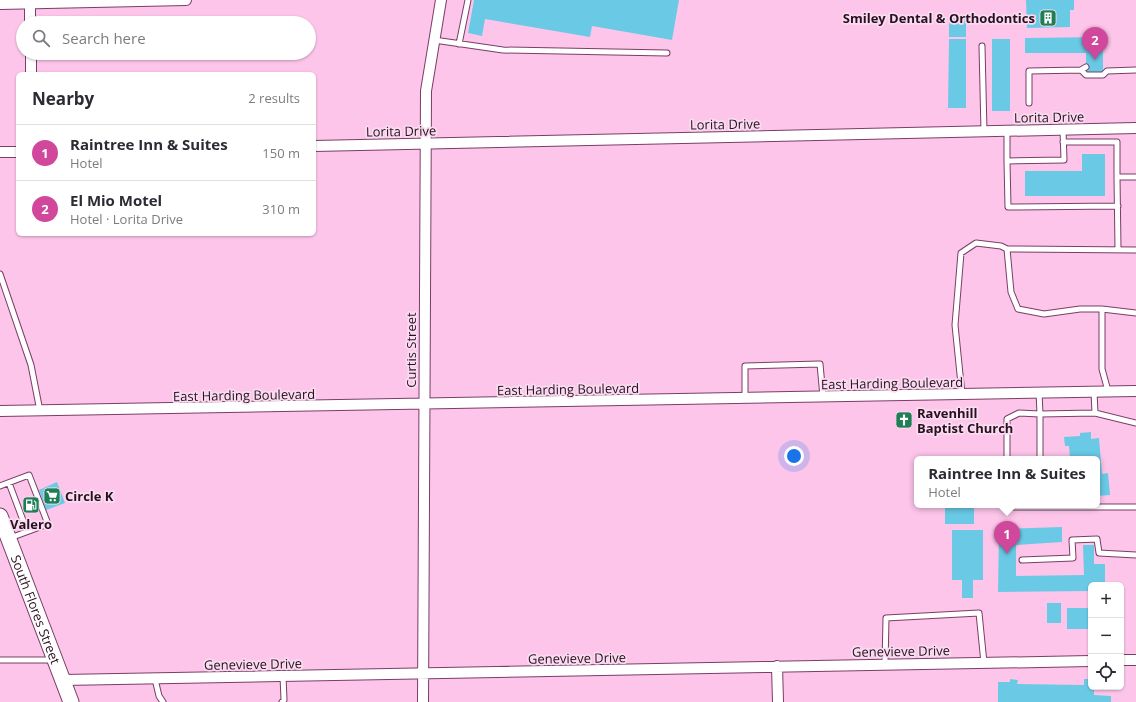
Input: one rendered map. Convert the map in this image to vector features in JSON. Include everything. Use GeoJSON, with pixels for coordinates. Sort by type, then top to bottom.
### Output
{"type":"FeatureCollection","features":[{"type":"Feature","properties":{"kind":"main road","name":"South Flores Street"},"geometry":{"type":"LineString","coordinates":[[0,516],[71,702]]}},
{"type":"Feature","properties":{"kind":"street"},"geometry":{"type":"LineString","coordinates":[[0,4],[30,2],[186,0]]}},
{"type":"Feature","properties":{"kind":"street","name":"Curtis Street"},"geometry":{"type":"LineString","coordinates":[[423,702],[426,91],[441,0]]}},
{"type":"Feature","properties":{"kind":"street"},"geometry":{"type":"LineString","coordinates":[[30,2],[30,16]]}},
{"type":"Feature","properties":{"kind":"street"},"geometry":{"type":"LineString","coordinates":[[31,60],[31,72]]}},
{"type":"Feature","properties":{"kind":"street","name":"Lorita Drive"},"geometry":{"type":"LineString","coordinates":[[316,146],[1136,128]]}},
{"type":"Feature","properties":{"kind":"street"},"geometry":{"type":"LineString","coordinates":[[0,152],[16,152]]}},
{"type":"Feature","properties":{"kind":"street","name":"East Harding Boulevard"},"geometry":{"type":"LineString","coordinates":[[0,411],[424,405],[1136,391]]}},
{"type":"Feature","properties":{"kind":"street"},"geometry":{"type":"LineString","coordinates":[[1124,660],[1136,660]]}},
{"type":"Feature","properties":{"kind":"street","name":"Genevieve Drive"},"geometry":{"type":"LineString","coordinates":[[63,680],[1088,661]]}},
{"type":"Feature","properties":{"kind":"street"},"geometry":{"type":"LineString","coordinates":[[777,666],[778,702]]}},
{"type":"Feature","properties":{"kind":"lane"},"geometry":{"type":"LineString","coordinates":[[459,44],[468,0]]}},
{"type":"Feature","properties":{"kind":"lane"},"geometry":{"type":"LineString","coordinates":[[434,40],[503,50],[667,53]]}},
{"type":"Feature","properties":{"kind":"lane"},"geometry":{"type":"LineString","coordinates":[[982,46],[984,132]]}},
{"type":"Feature","properties":{"kind":"lane"},"geometry":{"type":"LineString","coordinates":[[1103,66],[1107,71]]}},
{"type":"Feature","properties":{"kind":"lane"},"geometry":{"type":"LineString","coordinates":[[1029,103],[1029,71],[1081,70],[1086,67]]}},
{"type":"Feature","properties":{"kind":"lane"},"geometry":{"type":"LineString","coordinates":[[1081,70],[1086,75],[1103,75],[1107,71],[1136,70]]}},
{"type":"Feature","properties":{"kind":"lane"},"geometry":{"type":"LineString","coordinates":[[1007,161],[1064,160],[1063,130]]}},
{"type":"Feature","properties":{"kind":"lane"},"geometry":{"type":"LineString","coordinates":[[1007,131],[1008,207],[1118,206]]}},
{"type":"Feature","properties":{"kind":"lane"},"geometry":{"type":"LineString","coordinates":[[1063,142],[1117,142],[1118,249]]}},
{"type":"Feature","properties":{"kind":"lane"},"geometry":{"type":"LineString","coordinates":[[1117,177],[1136,176]]}},
{"type":"Feature","properties":{"kind":"lane"},"geometry":{"type":"LineString","coordinates":[[962,394],[955,325],[961,253],[976,243],[1001,246],[1007,249],[1136,250]]}},
{"type":"Feature","properties":{"kind":"lane"},"geometry":{"type":"LineString","coordinates":[[1007,249],[1011,292],[1018,309],[1044,314],[1080,309],[1102,309],[1136,313]]}},
{"type":"Feature","properties":{"kind":"lane"},"geometry":{"type":"LineString","coordinates":[[0,274],[31,365],[40,411]]}},
{"type":"Feature","properties":{"kind":"lane"},"geometry":{"type":"LineString","coordinates":[[1102,309],[1102,369],[1108,391]]}},
{"type":"Feature","properties":{"kind":"lane"},"geometry":{"type":"LineString","coordinates":[[745,398],[745,366],[820,364],[822,397]]}},
{"type":"Feature","properties":{"kind":"lane"},"geometry":{"type":"LineString","coordinates":[[1039,392],[1040,456]]}},
{"type":"Feature","properties":{"kind":"lane"},"geometry":{"type":"LineString","coordinates":[[1094,392],[1095,413]]}},
{"type":"Feature","properties":{"kind":"lane"},"geometry":{"type":"LineString","coordinates":[[1007,456],[1008,419],[1019,413],[1095,413],[1136,423]]}},
{"type":"Feature","properties":{"kind":"lane"},"geometry":{"type":"LineString","coordinates":[[0,486],[29,475],[48,524],[9,538]]}},
{"type":"Feature","properties":{"kind":"lane"},"geometry":{"type":"LineString","coordinates":[[9,483],[27,531]]}},
{"type":"Feature","properties":{"kind":"lane"},"geometry":{"type":"LineString","coordinates":[[1100,507],[1136,507]]}},
{"type":"Feature","properties":{"kind":"lane"},"geometry":{"type":"LineString","coordinates":[[1022,560],[1073,558],[1072,540],[1097,539],[1099,553],[1136,555]]}},
{"type":"Feature","properties":{"kind":"lane"},"geometry":{"type":"LineString","coordinates":[[885,664],[886,618],[979,613],[984,663]]}},
{"type":"Feature","properties":{"kind":"lane"},"geometry":{"type":"LineString","coordinates":[[0,660],[55,660]]}},
{"type":"Feature","properties":{"kind":"lane"},"geometry":{"type":"LineString","coordinates":[[282,702],[284,700],[283,676]]}},
{"type":"Feature","properties":{"kind":"lane"},"geometry":{"type":"LineString","coordinates":[[155,678],[159,696],[163,702]]}},
{"type":"Feature","properties":{"kind":"building"},"geometry":{"type":"Polygon","coordinates":[[[474,0],[679,0],[672,40],[592,26],[590,37],[485,19],[482,36],[468,33],[474,0]]]}},
{"type":"Feature","properties":{"kind":"building","name":"Smiley Dental & Orthodontics"},"geometry":{"type":"Polygon","coordinates":[[[1026,0],[1074,0],[1074,10],[1070,10],[1070,27],[1027,28],[1026,0]]]}},
{"type":"Feature","properties":{"kind":"building"},"geometry":{"type":"Polygon","coordinates":[[[949,18],[966,18],[966,37],[949,37],[949,18]]]}},
{"type":"Feature","properties":{"kind":"building"},"geometry":{"type":"Polygon","coordinates":[[[1103,37],[1103,73],[1086,73],[1086,53],[1025,53],[1025,38],[1103,37]]]}},
{"type":"Feature","properties":{"kind":"building"},"geometry":{"type":"Polygon","coordinates":[[[949,39],[966,39],[966,108],[948,108],[949,39]]]}},
{"type":"Feature","properties":{"kind":"building"},"geometry":{"type":"Polygon","coordinates":[[[992,39],[1010,39],[1010,111],[992,111],[992,39]]]}},
{"type":"Feature","properties":{"kind":"building"},"geometry":{"type":"Polygon","coordinates":[[[1082,154],[1105,154],[1105,196],[1025,196],[1025,171],[1082,171],[1082,154]]]}},
{"type":"Feature","properties":{"kind":"building"},"geometry":{"type":"Polygon","coordinates":[[[1091,432],[1091,439],[1099,438],[1102,474],[1108,473],[1110,495],[1100,496],[1100,456],[1070,456],[1069,446],[1065,446],[1064,437],[1080,436],[1080,433],[1091,432]]]}},
{"type":"Feature","properties":{"kind":"building","name":"Circle K"},"geometry":{"type":"Polygon","coordinates":[[[57,482],[65,503],[46,510],[39,490],[57,482]]]}},
{"type":"Feature","properties":{"kind":"building"},"geometry":{"type":"Polygon","coordinates":[[[945,508],[974,508],[974,524],[945,524],[945,508]]]}},
{"type":"Feature","properties":{"kind":"building"},"geometry":{"type":"Polygon","coordinates":[[[1062,527],[1062,542],[1016,545],[1016,576],[1084,575],[1083,545],[1094,545],[1094,564],[1105,564],[1105,582],[1088,582],[1088,591],[998,592],[999,529],[1062,527]]]}},
{"type":"Feature","properties":{"kind":"building"},"geometry":{"type":"Polygon","coordinates":[[[952,530],[983,530],[983,580],[973,580],[973,598],[962,598],[962,580],[952,580],[952,530]]]}},
{"type":"Feature","properties":{"kind":"building"},"geometry":{"type":"Polygon","coordinates":[[[1047,603],[1061,603],[1061,623],[1047,623],[1047,603]]]}},
{"type":"Feature","properties":{"kind":"building"},"geometry":{"type":"Polygon","coordinates":[[[1067,608],[1088,608],[1088,629],[1067,629],[1067,608]]]}},
{"type":"Feature","properties":{"kind":"building"},"geometry":{"type":"Polygon","coordinates":[[[1010,679],[1018,680],[1017,684],[1084,685],[1084,679],[1088,679],[1088,690],[1094,690],[1094,695],[1111,696],[1111,702],[998,702],[998,682],[1010,682],[1010,679]]]}},
{"type":"Feature","properties":{"kind":"place","name":"Smiley Dental & Orthodontics"},"geometry":{"type":"Point","coordinates":[1048,18]}},
{"type":"Feature","properties":{"kind":"place","name":"El Mio Motel"},"geometry":{"type":"Point","coordinates":[1095,60]}},
{"type":"Feature","properties":{"kind":"place","name":"Ravenhill Baptist Church"},"geometry":{"type":"Point","coordinates":[904,420]}},
{"type":"Feature","properties":{"kind":"place","name":"Circle K"},"geometry":{"type":"Point","coordinates":[52,496]}},
{"type":"Feature","properties":{"kind":"place","name":"Valero"},"geometry":{"type":"Point","coordinates":[31,505]}},
{"type":"Feature","properties":{"kind":"place","name":"Raintree Inn & Suites"},"geometry":{"type":"Point","coordinates":[1007,554]}}]}
